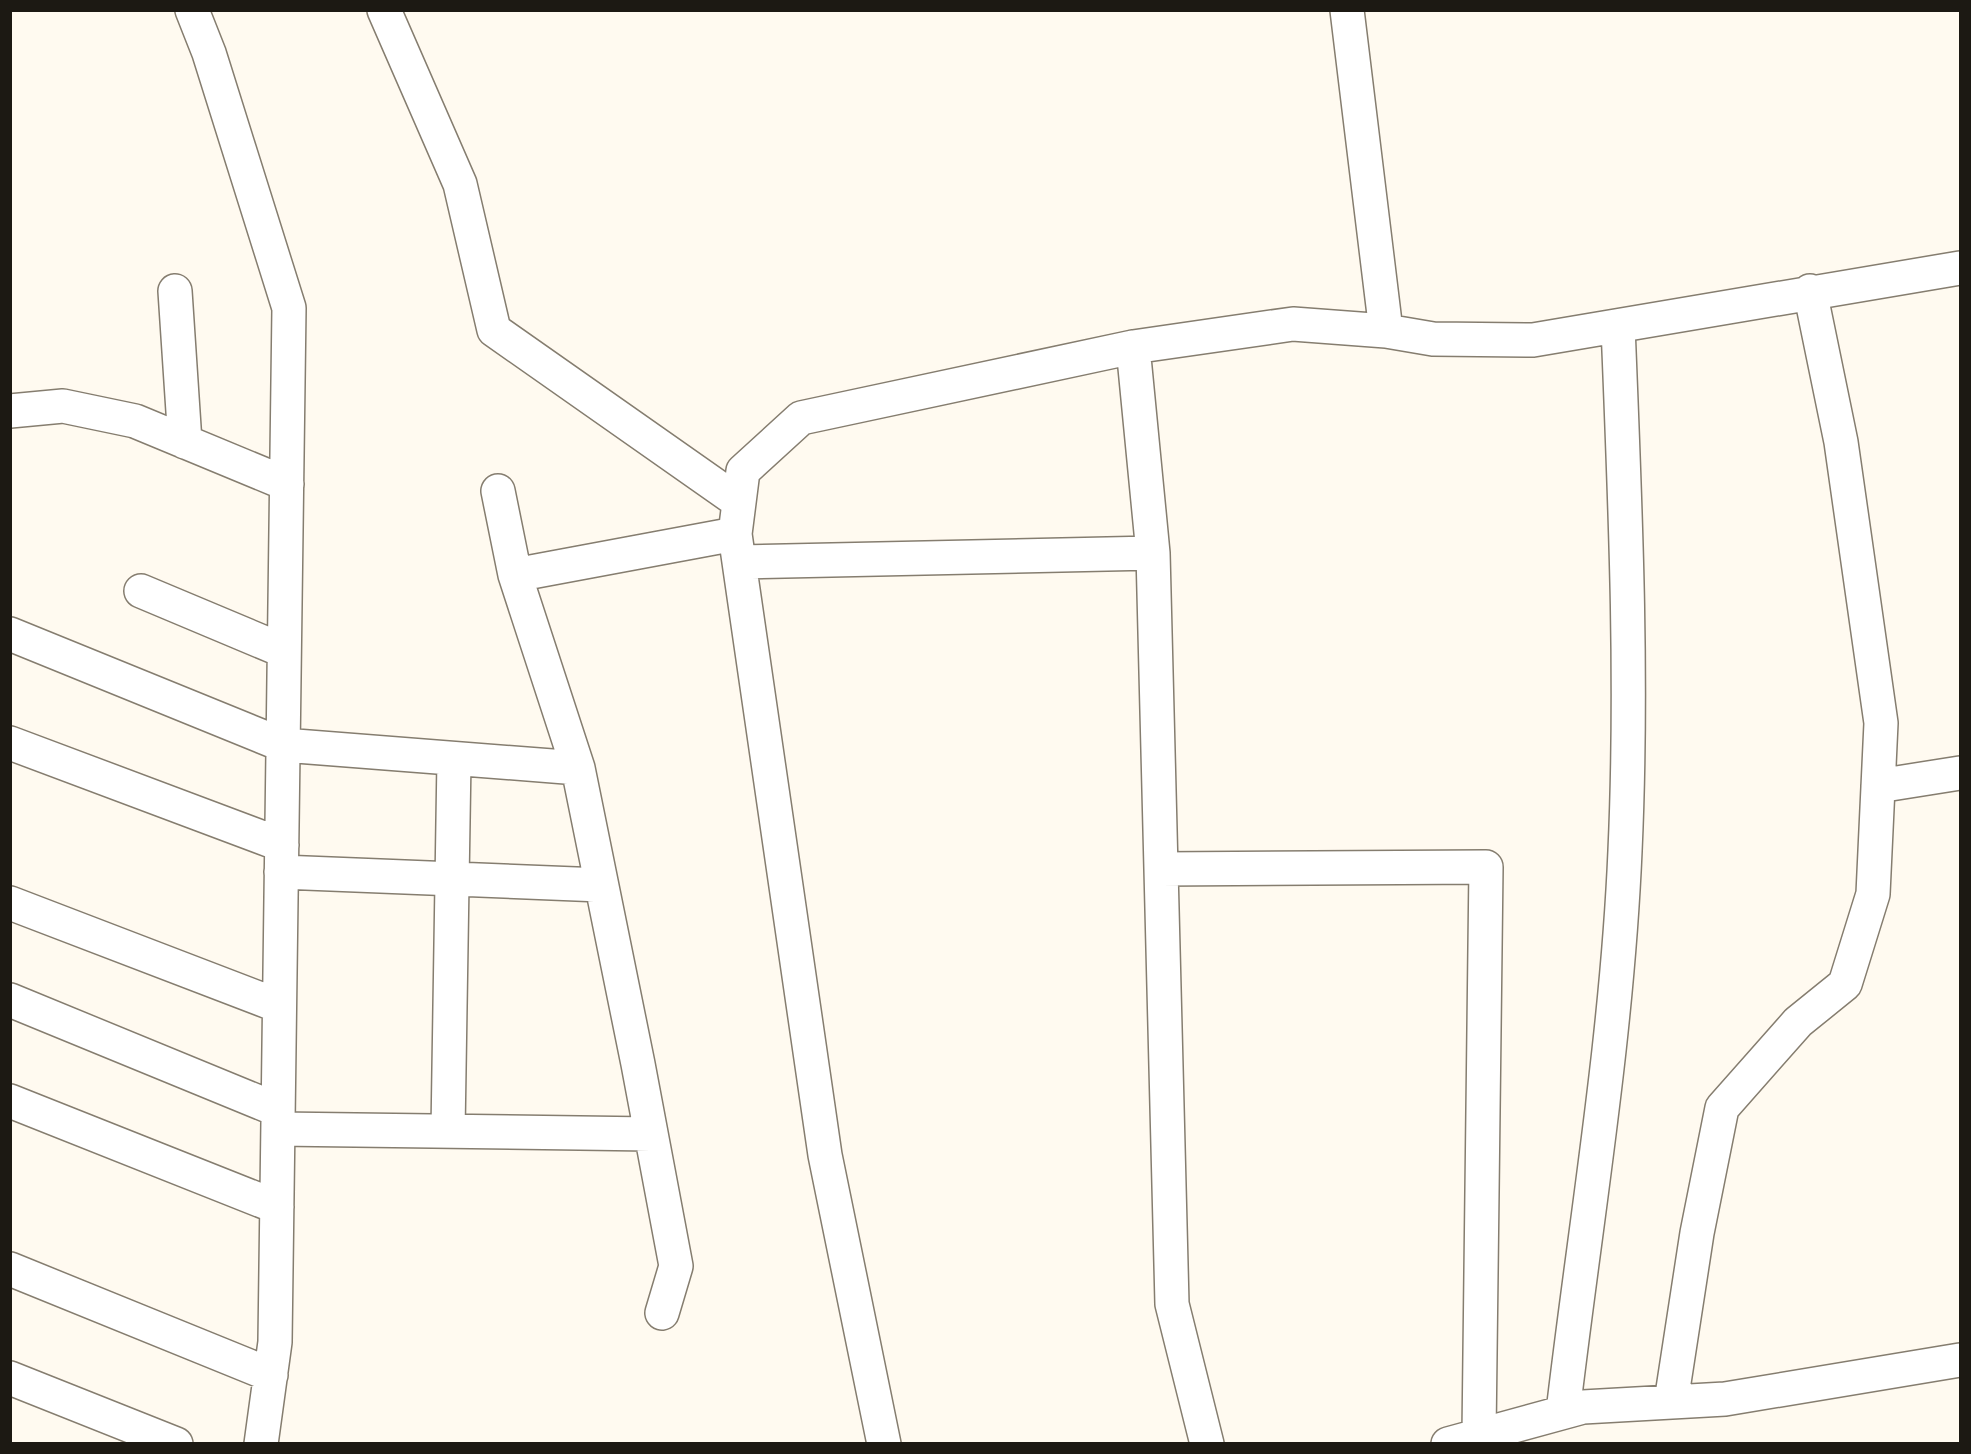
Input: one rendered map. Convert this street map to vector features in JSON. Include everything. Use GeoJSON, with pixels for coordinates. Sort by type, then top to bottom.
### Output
{"type":"FeatureCollection","features":[{"type":"Feature","properties":{"kind":"street"},"geometry":{"type":"LineString","coordinates":[[192,10],[209,53],[289,308],[274,1342],[261,1443]]}},
{"type":"Feature","properties":{"kind":"street"},"geometry":{"type":"LineString","coordinates":[[384,10],[460,184],[494,330],[739,502]]}},
{"type":"Feature","properties":{"kind":"street"},"geometry":{"type":"LineString","coordinates":[[1347,10],[1386,331]]}},
{"type":"Feature","properties":{"kind":"street"},"geometry":{"type":"LineString","coordinates":[[884,1443],[825,1155],[737,548],[743,471],[801,418],[1133,347],[1293,324],[1386,331],[1433,339],[1533,340],[1810,291],[1960,268]]}},
{"type":"Feature","properties":{"kind":"street"},"geometry":{"type":"LineString","coordinates":[[176,291],[185,442]]}},
{"type":"Feature","properties":{"kind":"street"},"geometry":{"type":"LineString","coordinates":[[1671,1402],[1697,1233],[1722,1108],[1798,1022],[1845,984],[1873,894],[1881,723],[1841,442],[1810,291]]}},
{"type":"Feature","properties":{"kind":"street"},"geometry":{"type":"LineString","coordinates":[[1563,1412],[1615,1014],[1625,851],[1630,640],[1618,326]]}},
{"type":"Feature","properties":{"kind":"street"},"geometry":{"type":"LineString","coordinates":[[1133,347],[1153,553],[1172,1304],[1207,1443]]}},
{"type":"Feature","properties":{"kind":"street"},"geometry":{"type":"LineString","coordinates":[[10,411],[63,406],[135,421],[287,484]]}},
{"type":"Feature","properties":{"kind":"street"},"geometry":{"type":"LineString","coordinates":[[498,491],[515,575],[578,768],[676,1266],[662,1313]]}},
{"type":"Feature","properties":{"kind":"street"},"geometry":{"type":"LineString","coordinates":[[515,575],[737,548],[1153,553]]}},
{"type":"Feature","properties":{"kind":"street"},"geometry":{"type":"LineString","coordinates":[[141,591],[284,651]]}},
{"type":"Feature","properties":{"kind":"street"},"geometry":{"type":"LineString","coordinates":[[10,634],[284,746],[578,768]]}},
{"type":"Feature","properties":{"kind":"street"},"geometry":{"type":"LineString","coordinates":[[10,743],[282,858],[452,879],[601,885]]}},
{"type":"Feature","properties":{"kind":"street"},"geometry":{"type":"LineString","coordinates":[[448,1131],[454,759]]}},
{"type":"Feature","properties":{"kind":"street"},"geometry":{"type":"LineString","coordinates":[[1878,786],[1960,773]]}},
{"type":"Feature","properties":{"kind":"street"},"geometry":{"type":"LineString","coordinates":[[1161,869],[1486,867],[1479,1435]]}},
{"type":"Feature","properties":{"kind":"street"},"geometry":{"type":"LineString","coordinates":[[10,903],[279,1006]]}},
{"type":"Feature","properties":{"kind":"street"},"geometry":{"type":"LineString","coordinates":[[10,1000],[278,1120],[448,1131],[651,1134]]}},
{"type":"Feature","properties":{"kind":"street"},"geometry":{"type":"LineString","coordinates":[[10,1101],[276,1207]]}},
{"type":"Feature","properties":{"kind":"street"},"geometry":{"type":"LineString","coordinates":[[10,1269],[271,1375]]}},
{"type":"Feature","properties":{"kind":"street"},"geometry":{"type":"LineString","coordinates":[[1448,1443],[1583,1407],[1725,1399],[1960,1360]]}},
{"type":"Feature","properties":{"kind":"street"},"geometry":{"type":"LineString","coordinates":[[11,1385],[176,1443]]}}]}
